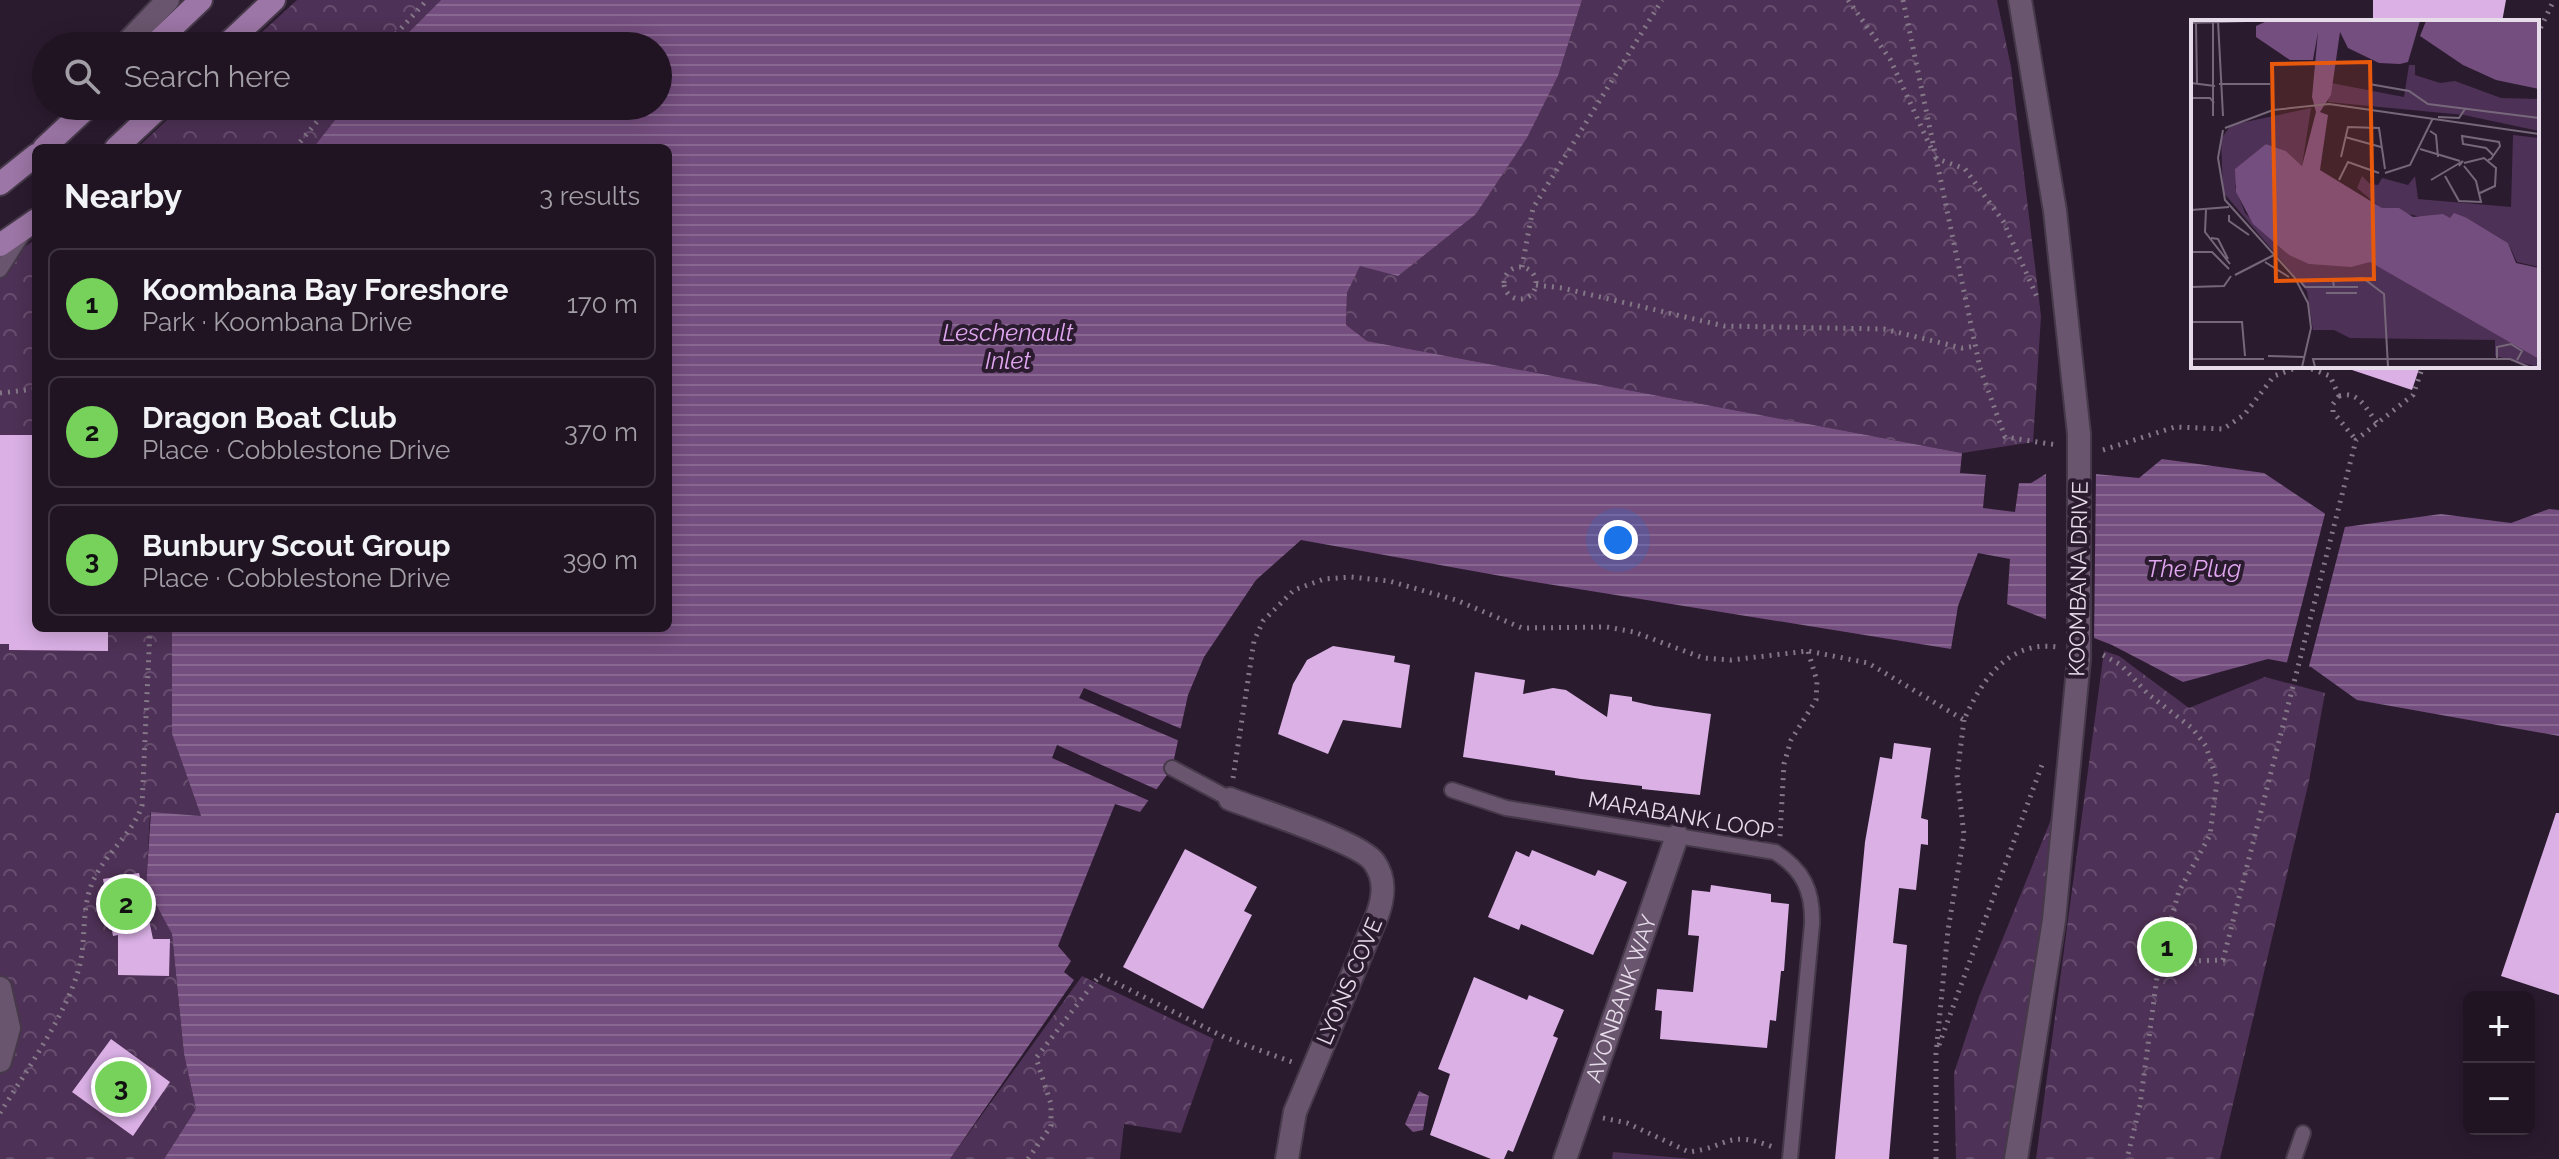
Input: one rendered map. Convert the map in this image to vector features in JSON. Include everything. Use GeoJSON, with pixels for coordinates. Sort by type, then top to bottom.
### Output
{"type":"FeatureCollection","features":[{"type":"Feature","properties":{"kind":"main road"},"geometry":{"type":"LineString","coordinates":[[137,32],[168,0]]}},
{"type":"Feature","properties":{"kind":"main road"},"geometry":{"type":"LineString","coordinates":[[168,32],[201,0]]}},
{"type":"Feature","properties":{"kind":"main road"},"geometry":{"type":"LineString","coordinates":[[240,32],[274,0]]}},
{"type":"Feature","properties":{"kind":"main road","name":"KOOMBANA DRIVE"},"geometry":{"type":"LineString","coordinates":[[2016,1159],[2054,920],[2081,653],[2075,440],[2055,211],[2020,0]]}},
{"type":"Feature","properties":{"kind":"main road"},"geometry":{"type":"LineString","coordinates":[[45,144],[61,120]]}},
{"type":"Feature","properties":{"kind":"main road"},"geometry":{"type":"LineString","coordinates":[[46,144],[73,120]]}},
{"type":"Feature","properties":{"kind":"main road"},"geometry":{"type":"LineString","coordinates":[[120,144],[146,120]]}},
{"type":"Feature","properties":{"kind":"main road"},"geometry":{"type":"LineString","coordinates":[[0,184],[32,158]]}},
{"type":"Feature","properties":{"kind":"main road"},"geometry":{"type":"LineString","coordinates":[[0,245],[32,223]]}},
{"type":"Feature","properties":{"kind":"main road","name":"LYONS COVE"},"geometry":{"type":"LineString","coordinates":[[1230,799],[1363,851],[1372,859],[1381,877],[1382,901],[1295,1112],[1287,1159]]}},
{"type":"Feature","properties":{"kind":"main road","name":"AVONBANK WAY"},"geometry":{"type":"LineString","coordinates":[[1565,1159],[1677,836]]}},
{"type":"Feature","properties":{"kind":"main road"},"geometry":{"type":"LineString","coordinates":[[0,988],[9,1028],[0,1061]]}},
{"type":"Feature","properties":{"kind":"lane"},"geometry":{"type":"LineString","coordinates":[[0,270],[32,223]]}},
{"type":"Feature","properties":{"kind":"lane"},"geometry":{"type":"LineString","coordinates":[[1172,768],[1230,799]]}},
{"type":"Feature","properties":{"kind":"lane","name":"MARABANK LOOP"},"geometry":{"type":"LineString","coordinates":[[1452,790],[1506,808],[1775,852],[1803,875],[1813,910],[1790,1157]]}},
{"type":"Feature","properties":{"kind":"lane"},"geometry":{"type":"LineString","coordinates":[[2294,1159],[2303,1133]]}},
{"type":"Feature","properties":{"kind":"path"},"geometry":{"type":"LineString","coordinates":[[398,32],[427,0]]}},
{"type":"Feature","properties":{"kind":"path"},"geometry":{"type":"LineString","coordinates":[[1522,267],[1533,208],[1662,0]]}},
{"type":"Feature","properties":{"kind":"path"},"geometry":{"type":"LineString","coordinates":[[1848,0],[1890,59],[1935,158],[1965,169],[2003,221],[2043,310]]}},
{"type":"Feature","properties":{"kind":"path"},"geometry":{"type":"LineString","coordinates":[[1903,0],[1980,368],[2005,437],[2075,440]]}},
{"type":"Feature","properties":{"kind":"path"},"geometry":{"type":"LineString","coordinates":[[2539,31],[2554,0]]}},
{"type":"Feature","properties":{"kind":"path"},"geometry":{"type":"LineString","coordinates":[[298,144],[318,120]]}},
{"type":"Feature","properties":{"kind":"path"},"geometry":{"type":"LineString","coordinates":[[1522,267],[1531,271],[1536,285],[1532,295],[1522,300],[1507,292],[1505,277],[1512,269],[1522,267]]}},
{"type":"Feature","properties":{"kind":"path"},"geometry":{"type":"LineString","coordinates":[[1536,285],[1562,288],[1724,326],[1884,329],[1962,348],[1976,346]]}},
{"type":"Feature","properties":{"kind":"path"},"geometry":{"type":"LineString","coordinates":[[2100,451],[2175,427],[2223,429],[2244,415],[2274,376],[2296,368]]}},
{"type":"Feature","properties":{"kind":"path"},"geometry":{"type":"LineString","coordinates":[[2308,368],[2330,376],[2339,396]]}},
{"type":"Feature","properties":{"kind":"path"},"geometry":{"type":"LineString","coordinates":[[2159,962],[2223,960],[2356,440],[2413,395],[2422,368]]}},
{"type":"Feature","properties":{"kind":"path"},"geometry":{"type":"LineString","coordinates":[[0,393],[32,389]]}},
{"type":"Feature","properties":{"kind":"path"},"geometry":{"type":"LineString","coordinates":[[2356,440],[2333,412],[2333,404],[2339,396],[2351,394],[2358,398],[2377,423]]}},
{"type":"Feature","properties":{"kind":"path"},"geometry":{"type":"LineString","coordinates":[[1230,799],[1254,641],[1276,605],[1294,590],[1324,579],[1351,577],[1389,581],[1456,600],[1522,628],[1551,630],[1580,625],[1634,632],[1669,648],[1703,658],[1731,660],[1808,651],[1868,663],[1964,720]]}},
{"type":"Feature","properties":{"kind":"path"},"geometry":{"type":"LineString","coordinates":[[0,1113],[45,1041],[79,967],[83,924],[93,879],[118,843],[134,827],[142,806],[150,632]]}},
{"type":"Feature","properties":{"kind":"path"},"geometry":{"type":"LineString","coordinates":[[1936,1159],[1936,1054],[1948,930],[1964,835],[1957,775],[1964,720],[1977,691],[1999,664],[2025,648],[2045,645],[2121,665],[2148,694],[2182,717],[2206,746],[2217,781],[2210,835],[2179,891],[2159,962],[2140,1105],[2127,1159]]}},
{"type":"Feature","properties":{"kind":"path"},"geometry":{"type":"LineString","coordinates":[[1775,852],[1783,825],[1780,788],[1784,764],[1791,740],[1816,700],[1817,681],[1808,651]]}},
{"type":"Feature","properties":{"kind":"path"},"geometry":{"type":"LineString","coordinates":[[1936,1054],[2045,758]]}},
{"type":"Feature","properties":{"kind":"path"},"geometry":{"type":"LineString","coordinates":[[1028,1159],[1051,1126],[1051,1104],[1036,1058],[1100,975],[1224,1037],[1311,1070]]}},
{"type":"Feature","properties":{"kind":"path"},"geometry":{"type":"LineString","coordinates":[[1579,1114],[1627,1123],[1689,1152],[1735,1137],[1750,1138],[1790,1157]]}},
{"type":"Feature","properties":{"kind":"green space"},"geometry":{"type":"Polygon","coordinates":[[[297,0],[441,0],[409,32],[262,32],[297,0]]]}},
{"type":"Feature","properties":{"kind":"green space"},"geometry":{"type":"Polygon","coordinates":[[[1582,0],[1997,0],[2011,67],[2041,316],[2033,442],[1962,453],[1367,341],[1346,326],[1347,293],[1360,265],[1476,214],[1527,138],[1558,76],[1582,0]]]}},
{"type":"Feature","properties":{"kind":"green space"},"geometry":{"type":"Polygon","coordinates":[[[167,120],[335,120],[316,144],[141,144],[167,120]]]}},
{"type":"Feature","properties":{"kind":"green space"},"geometry":{"type":"Polygon","coordinates":[[[32,242],[32,632],[172,632],[172,734],[201,816],[150,813],[146,886],[172,934],[184,1054],[196,1109],[164,1159],[0,1159],[0,264],[32,242]]]}},
{"type":"Feature","properties":{"kind":"green space"},"geometry":{"type":"Polygon","coordinates":[[[2104,651],[2119,656],[2189,708],[2265,677],[2325,693],[2309,781],[2220,1159],[2036,1159],[2104,651]]]}},
{"type":"Feature","properties":{"kind":"green space"},"geometry":{"type":"Polygon","coordinates":[[[2052,817],[2045,927],[2006,1159],[1956,1159],[1954,1073],[1979,997],[2052,817]]]}},
{"type":"Feature","properties":{"kind":"green space"},"geometry":{"type":"Polygon","coordinates":[[[1082,976],[1214,1039],[1181,1133],[1124,1124],[1120,1159],[950,1159],[1082,976]]]}},
{"type":"Feature","properties":{"kind":"green space"},"geometry":{"type":"Polygon","coordinates":[[[1613,1152],[1693,1159],[1612,1159],[1613,1152]]]}},
{"type":"Feature","properties":{"kind":"water","name":"Leschenault Inlet"},"geometry":{"type":"Polygon","coordinates":[[[441,0],[1582,0],[1558,76],[1527,138],[1476,214],[1398,276],[1360,266],[1347,293],[1346,325],[1367,341],[1962,453],[1960,473],[1986,475],[1983,508],[2015,512],[2019,483],[2031,483],[2052,470],[2139,478],[2162,459],[2264,473],[2345,527],[2441,514],[2511,523],[2549,509],[2559,510],[2559,736],[2357,700],[2311,667],[2268,659],[2183,682],[2112,645],[2007,604],[2010,559],[1978,553],[1958,606],[1951,649],[1523,580],[1301,540],[1256,580],[1204,657],[1188,695],[1172,768],[1140,812],[1115,804],[1058,946],[1071,961],[1064,972],[1074,980],[950,1159],[164,1159],[196,1109],[184,1054],[172,934],[146,886],[151,812],[201,816],[172,734],[172,632],[672,632],[672,144],[316,144],[335,120],[672,120],[672,32],[409,32],[441,0]]]}},
{"type":"Feature","properties":{"kind":"water"},"geometry":{"type":"Polygon","coordinates":[[[1419,1091],[1429,1096],[1423,1130],[1413,1132],[1405,1124],[1419,1091]]]}},
{"type":"Feature","properties":{"kind":"pier"},"geometry":{"type":"Polygon","coordinates":[[[2046,469],[2096,470],[2094,642],[2046,624],[2046,469]]]}},
{"type":"Feature","properties":{"kind":"pier"},"geometry":{"type":"Polygon","coordinates":[[[2326,510],[2346,523],[2308,670],[2286,666],[2326,510]]]}},
{"type":"Feature","properties":{"kind":"pier"},"geometry":{"type":"Polygon","coordinates":[[[1084,688],[1184,730],[1182,742],[1079,698],[1084,688]]]}},
{"type":"Feature","properties":{"kind":"pier"},"geometry":{"type":"Polygon","coordinates":[[[1057,745],[1160,791],[1152,802],[1052,758],[1057,745]]]}},
{"type":"Feature","properties":{"kind":"building"},"geometry":{"type":"Polygon","coordinates":[[[2373,0],[2506,0],[2502,20],[2373,20],[2373,0]]]}},
{"type":"Feature","properties":{"kind":"building"},"geometry":{"type":"Polygon","coordinates":[[[2352,368],[2419,368],[2412,390],[2352,368]]]}},
{"type":"Feature","properties":{"kind":"building"},"geometry":{"type":"Polygon","coordinates":[[[0,435],[32,435],[32,632],[108,632],[108,651],[9,650],[9,644],[0,644],[0,435]]]}},
{"type":"Feature","properties":{"kind":"building"},"geometry":{"type":"Polygon","coordinates":[[[1333,646],[1395,656],[1394,662],[1410,665],[1401,728],[1343,720],[1328,754],[1278,734],[1293,684],[1307,660],[1333,646]]]}},
{"type":"Feature","properties":{"kind":"building"},"geometry":{"type":"Polygon","coordinates":[[[1475,672],[1525,680],[1523,694],[1553,688],[1566,690],[1607,717],[1610,694],[1632,697],[1632,701],[1654,706],[1711,714],[1700,795],[1642,789],[1642,786],[1555,775],[1555,771],[1463,757],[1475,672]]]}},
{"type":"Feature","properties":{"kind":"building"},"geometry":{"type":"Polygon","coordinates":[[[1894,743],[1931,748],[1921,818],[1928,820],[1928,845],[1921,844],[1916,890],[1899,888],[1893,943],[1907,945],[1889,1159],[1835,1159],[1865,842],[1880,757],[1892,759],[1894,743]]]}},
{"type":"Feature","properties":{"kind":"building"},"geometry":{"type":"Polygon","coordinates":[[[2556,813],[2559,813],[2559,995],[2501,976],[2556,813]]]}},
{"type":"Feature","properties":{"kind":"building"},"geometry":{"type":"Polygon","coordinates":[[[1185,849],[1257,887],[1244,911],[1252,915],[1203,1009],[1123,967],[1185,849]]]}},
{"type":"Feature","properties":{"kind":"building"},"geometry":{"type":"Polygon","coordinates":[[[1532,850],[1595,876],[1598,870],[1627,882],[1593,955],[1521,924],[1519,930],[1488,917],[1516,851],[1529,857],[1532,850]]]}},
{"type":"Feature","properties":{"kind":"building"},"geometry":{"type":"Polygon","coordinates":[[[139,873],[153,939],[170,939],[169,976],[118,975],[118,935],[113,936],[103,879],[139,873]]]}},
{"type":"Feature","properties":{"kind":"building"},"geometry":{"type":"Polygon","coordinates":[[[1711,885],[1771,894],[1771,902],[1789,904],[1784,971],[1781,971],[1776,1021],[1770,1020],[1767,1048],[1660,1039],[1662,1011],[1655,1010],[1657,989],[1693,992],[1699,936],[1688,935],[1692,890],[1710,892],[1711,885]]]}},
{"type":"Feature","properties":{"kind":"building"},"geometry":{"type":"Polygon","coordinates":[[[1474,977],[1527,1000],[1529,995],[1564,1010],[1553,1036],[1558,1038],[1513,1152],[1508,1150],[1504,1159],[1491,1159],[1430,1135],[1450,1074],[1438,1069],[1474,977]]]}},
{"type":"Feature","properties":{"kind":"building"},"geometry":{"type":"Polygon","coordinates":[[[111,1039],[170,1082],[133,1136],[72,1092],[111,1039]]]}},
{"type":"Feature","properties":{"kind":"place","name":"Dragon Boat Club"},"geometry":{"type":"Point","coordinates":[126,904]}},
{"type":"Feature","properties":{"kind":"place","name":"Koombana Bay Foreshore"},"geometry":{"type":"Point","coordinates":[2167,947]}},
{"type":"Feature","properties":{"kind":"place","name":"Bunbury Scout Group"},"geometry":{"type":"Point","coordinates":[121,1087]}},
{"type":"Feature","properties":{"kind":"water label","name":"The Plug"},"geometry":{"type":"Point","coordinates":[2194,569]}}]}
